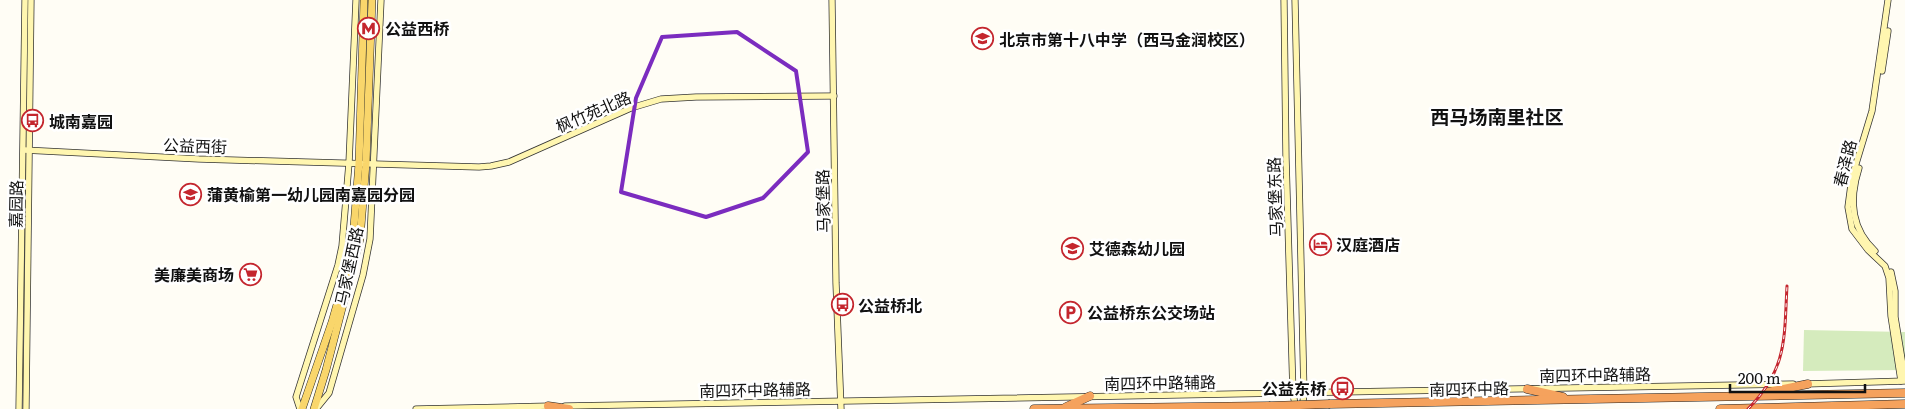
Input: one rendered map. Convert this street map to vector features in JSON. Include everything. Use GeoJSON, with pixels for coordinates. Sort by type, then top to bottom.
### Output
{"type":"FeatureCollection","features":[{"type":"Feature","properties":{"kind":"highway"},"geometry":{"type":"LineString","coordinates":[[1747,396],[1808,384]]}},
{"type":"Feature","properties":{"kind":"highway"},"geometry":{"type":"LineString","coordinates":[[1528,389],[1574,400]]}},
{"type":"Feature","properties":{"kind":"highway","name":"南四环中路"},"geometry":{"type":"LineString","coordinates":[[1034,409],[1905,393]]}},
{"type":"Feature","properties":{"kind":"highway"},"geometry":{"type":"LineString","coordinates":[[1064,408],[1090,396]]}},
{"type":"Feature","properties":{"kind":"highway"},"geometry":{"type":"LineString","coordinates":[[1720,409],[1905,404]]}},
{"type":"Feature","properties":{"kind":"highway"},"geometry":{"type":"LineString","coordinates":[[548,406],[569,409]]}},
{"type":"Feature","properties":{"kind":"main road","name":"嘉园路"},"geometry":{"type":"LineString","coordinates":[[25,0],[27,150],[26,409]]}},
{"type":"Feature","properties":{"kind":"main road","name":"嘉园路"},"geometry":{"type":"LineString","coordinates":[[19,409],[31,0]]}},
{"type":"Feature","properties":{"kind":"main road","name":"马家堡西路"},"geometry":{"type":"LineString","coordinates":[[301,409],[296,397],[338,265],[342,246],[349,163],[356,0]]}},
{"type":"Feature","properties":{"kind":"main road","name":"马家堡西路"},"geometry":{"type":"LineString","coordinates":[[315,409],[329,393],[363,275],[370,239],[364,0]]}},
{"type":"Feature","properties":{"kind":"main road","name":"马家堡西路"},"geometry":{"type":"LineString","coordinates":[[301,409],[332,322],[348,266],[356,211],[367,163],[372,0]]}},
{"type":"Feature","properties":{"kind":"main road","name":"马家堡西路"},"geometry":{"type":"LineString","coordinates":[[315,409],[360,239],[381,0]]}},
{"type":"Feature","properties":{"kind":"main road","name":"马家堡路"},"geometry":{"type":"LineString","coordinates":[[832,0],[836,283],[841,409]]}},
{"type":"Feature","properties":{"kind":"main road","name":"马家堡东路"},"geometry":{"type":"LineString","coordinates":[[1284,0],[1286,158],[1293,394],[1296,409]]}},
{"type":"Feature","properties":{"kind":"main road","name":"马家堡东路"},"geometry":{"type":"LineString","coordinates":[[1295,0],[1304,394],[1302,409]]}},
{"type":"Feature","properties":{"kind":"main road","name":"春泽路"},"geometry":{"type":"LineString","coordinates":[[1890,0],[1872,111],[1852,177],[1848,208],[1852,229],[1868,250],[1885,266],[1889,278],[1891,316],[1904,380]]}},
{"type":"Feature","properties":{"kind":"main road","name":"枫竹苑北路"},"geometry":{"type":"LineString","coordinates":[[367,163],[463,168],[491,166],[524,155],[631,108],[662,99],[834,96]]}},
{"type":"Feature","properties":{"kind":"main road","name":"公益西街"},"geometry":{"type":"LineString","coordinates":[[27,150],[199,160],[367,163]]}},
{"type":"Feature","properties":{"kind":"main road","name":"南四环中路辅路"},"geometry":{"type":"LineString","coordinates":[[416,409],[1090,396],[1304,394],[1808,384],[1904,380]]}},
{"type":"Feature","properties":{"kind":"main road"},"geometry":{"type":"LineString","coordinates":[[1277,394],[1278,409]]}},
{"type":"Feature","properties":{"kind":"highlighted area"},"geometry":{"type":"Polygon","coordinates":[[[737,32],[796,71],[808,152],[763,198],[706,217],[621,192],[636,98],[662,37],[737,32]]]}},
{"type":"Feature","properties":{"kind":"green space"},"geometry":{"type":"Polygon","coordinates":[[[1804,330],[1905,332],[1905,370],[1803,371],[1804,330]]]}},
{"type":"Feature","properties":{"kind":"railway"},"geometry":{"type":"LineString","coordinates":[[1748,409],[1771,380],[1777,366],[1784,337],[1787,286]]}},
{"type":"Feature","properties":{"kind":"place","name":"公益西桥"},"geometry":{"type":"Point","coordinates":[369,28]}},
{"type":"Feature","properties":{"kind":"place","name":"北京市第十八中学（西马金润校区）"},"geometry":{"type":"Point","coordinates":[983,39]}},
{"type":"Feature","properties":{"kind":"place","name":"城南嘉园"},"geometry":{"type":"Point","coordinates":[33,121]}},
{"type":"Feature","properties":{"kind":"place","name":"蒲黄榆第一幼儿园南嘉园分园"},"geometry":{"type":"Point","coordinates":[191,194]}},
{"type":"Feature","properties":{"kind":"place","name":"汉庭酒店"},"geometry":{"type":"Point","coordinates":[1320,244]}},
{"type":"Feature","properties":{"kind":"place","name":"艾德森幼儿园"},"geometry":{"type":"Point","coordinates":[1073,248]}},
{"type":"Feature","properties":{"kind":"place","name":"美廉美商场"},"geometry":{"type":"Point","coordinates":[250,274]}},
{"type":"Feature","properties":{"kind":"place","name":"公益桥北"},"geometry":{"type":"Point","coordinates":[842,305]}},
{"type":"Feature","properties":{"kind":"place","name":"公益桥东公交场站"},"geometry":{"type":"Point","coordinates":[1071,312]}},
{"type":"Feature","properties":{"kind":"place","name":"公益东桥"},"geometry":{"type":"Point","coordinates":[1342,388]}},
{"type":"Feature","properties":{"kind":"district","name":"西马场南里社区"},"geometry":{"type":"Point","coordinates":[1497,116]}}]}
